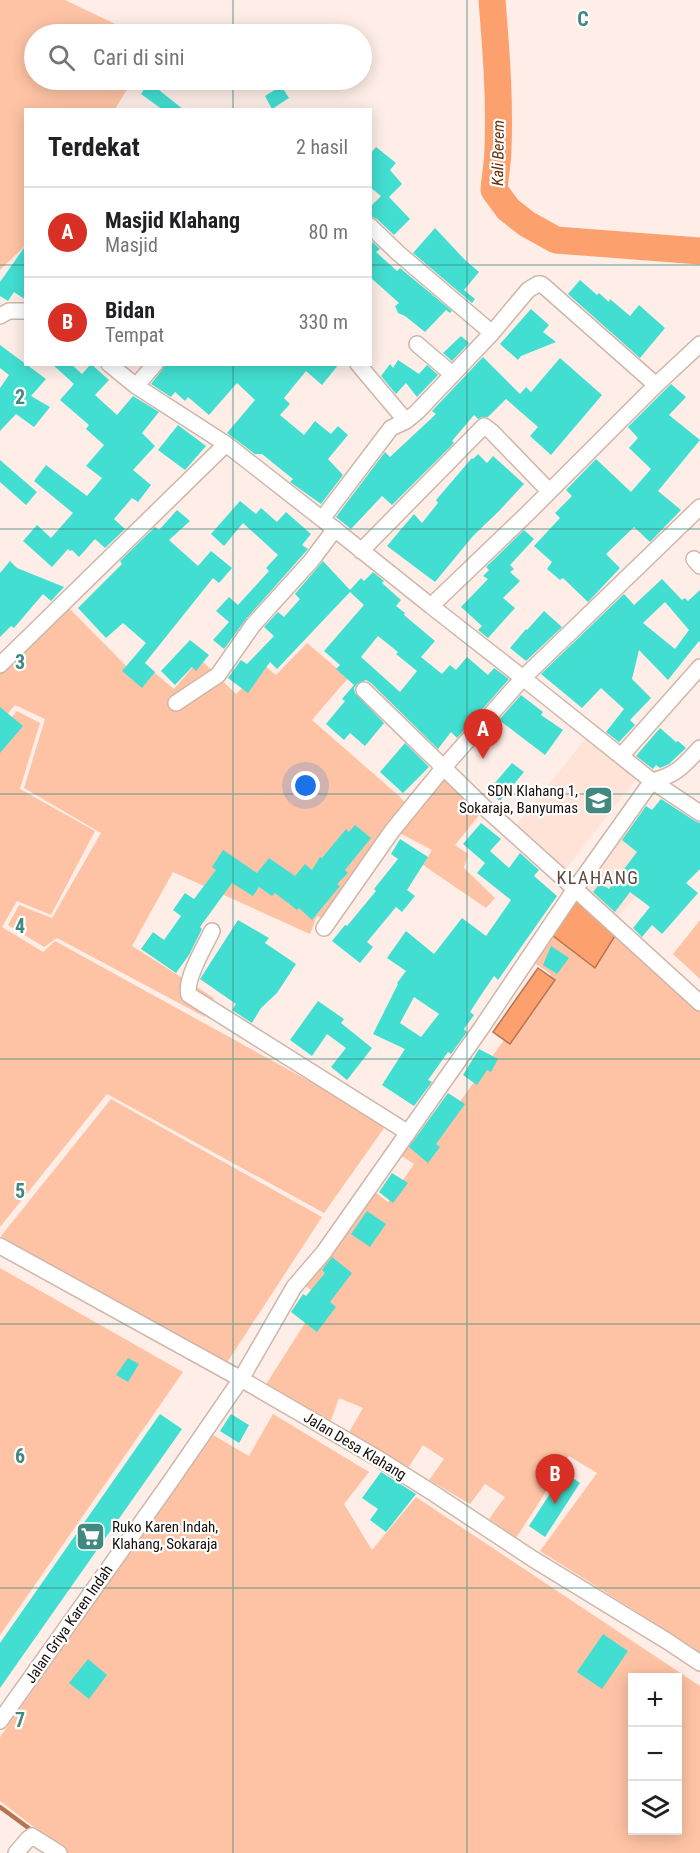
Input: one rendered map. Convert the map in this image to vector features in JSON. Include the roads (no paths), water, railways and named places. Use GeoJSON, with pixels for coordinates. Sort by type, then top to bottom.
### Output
{"type":"FeatureCollection","features":[{"type":"Feature","properties":{"kind":"street"},"geometry":{"type":"LineString","coordinates":[[372,228],[492,333]]}},
{"type":"Feature","properties":{"kind":"street"},"geometry":{"type":"LineString","coordinates":[[322,519],[391,428],[406,421],[417,412],[533,286],[542,284],[656,385]]}},
{"type":"Feature","properties":{"kind":"street"},"geometry":{"type":"LineString","coordinates":[[0,316],[9,311],[24,311]]}},
{"type":"Feature","properties":{"kind":"street"},"geometry":{"type":"LineString","coordinates":[[417,344],[452,374]]}},
{"type":"Feature","properties":{"kind":"street"},"geometry":{"type":"LineString","coordinates":[[431,606],[700,344]]}},
{"type":"Feature","properties":{"kind":"street"},"geometry":{"type":"LineString","coordinates":[[111,366],[136,386],[226,444],[524,678],[652,782],[700,813]]}},
{"type":"Feature","properties":{"kind":"street"},"geometry":{"type":"LineString","coordinates":[[136,386],[153,366]]}},
{"type":"Feature","properties":{"kind":"street"},"geometry":{"type":"LineString","coordinates":[[360,366],[406,421]]}},
{"type":"Feature","properties":{"kind":"street"},"geometry":{"type":"LineString","coordinates":[[361,551],[483,426],[492,432],[549,491]]}},
{"type":"Feature","properties":{"kind":"street"},"geometry":{"type":"LineString","coordinates":[[0,665],[226,444]]}},
{"type":"Feature","properties":{"kind":"street"},"geometry":{"type":"LineString","coordinates":[[324,928],[373,856],[444,767],[524,678],[700,507]]}},
{"type":"Feature","properties":{"kind":"street"},"geometry":{"type":"LineString","coordinates":[[176,703],[218,675],[253,625],[335,529]]}},
{"type":"Feature","properties":{"kind":"street"},"geometry":{"type":"LineString","coordinates":[[621,756],[700,667]]}},
{"type":"Feature","properties":{"kind":"street"},"geometry":{"type":"LineString","coordinates":[[364,690],[486,808],[700,1003]]}},
{"type":"Feature","properties":{"kind":"street"},"geometry":{"type":"LineString","coordinates":[[652,782],[674,774],[700,748]]}},
{"type":"Feature","properties":{"kind":"street","name":"Jalan Griya Karen Indah"},"geometry":{"type":"LineString","coordinates":[[0,1721],[241,1379],[294,1287],[324,1252],[480,1030],[575,889],[652,782]]}},
{"type":"Feature","properties":{"kind":"street"},"geometry":{"type":"LineString","coordinates":[[212,931],[189,981],[189,996],[407,1132]]}},
{"type":"Feature","properties":{"kind":"street","name":"Jalan Desa Klahang"},"geometry":{"type":"LineString","coordinates":[[0,1246],[241,1379],[397,1471],[700,1663]]}},
{"type":"Feature","properties":{"kind":"street"},"geometry":{"type":"LineString","coordinates":[[16,1853],[32,1836],[59,1853]]}},
{"type":"Feature","properties":{"kind":"waterway","name":"Kali Berem"},"geometry":{"type":"LineString","coordinates":[[492,0],[498,111],[498,153],[494,190],[508,209],[527,224],[556,240],[700,251]]}},
{"type":"Feature","properties":{"kind":"waterway"},"geometry":{"type":"LineString","coordinates":[[0,1807],[34,1832]]}},
{"type":"Feature","properties":{"kind":"place","name":"Masjid Klahang"},"geometry":{"type":"Point","coordinates":[483,759]}},
{"type":"Feature","properties":{"kind":"place","name":"SDN Klahang 1, Sokaraja, Banyumas"},"geometry":{"type":"Point","coordinates":[599,800]}},
{"type":"Feature","properties":{"kind":"place","name":"Bidan"},"geometry":{"type":"Point","coordinates":[555,1504]}},
{"type":"Feature","properties":{"kind":"place","name":"Ruko Karen Indah, Klahang, Sokaraja"},"geometry":{"type":"Point","coordinates":[91,1536]}},
{"type":"Feature","properties":{"kind":"district","name":"KLAHANG"},"geometry":{"type":"Point","coordinates":[598,877]}}]}
